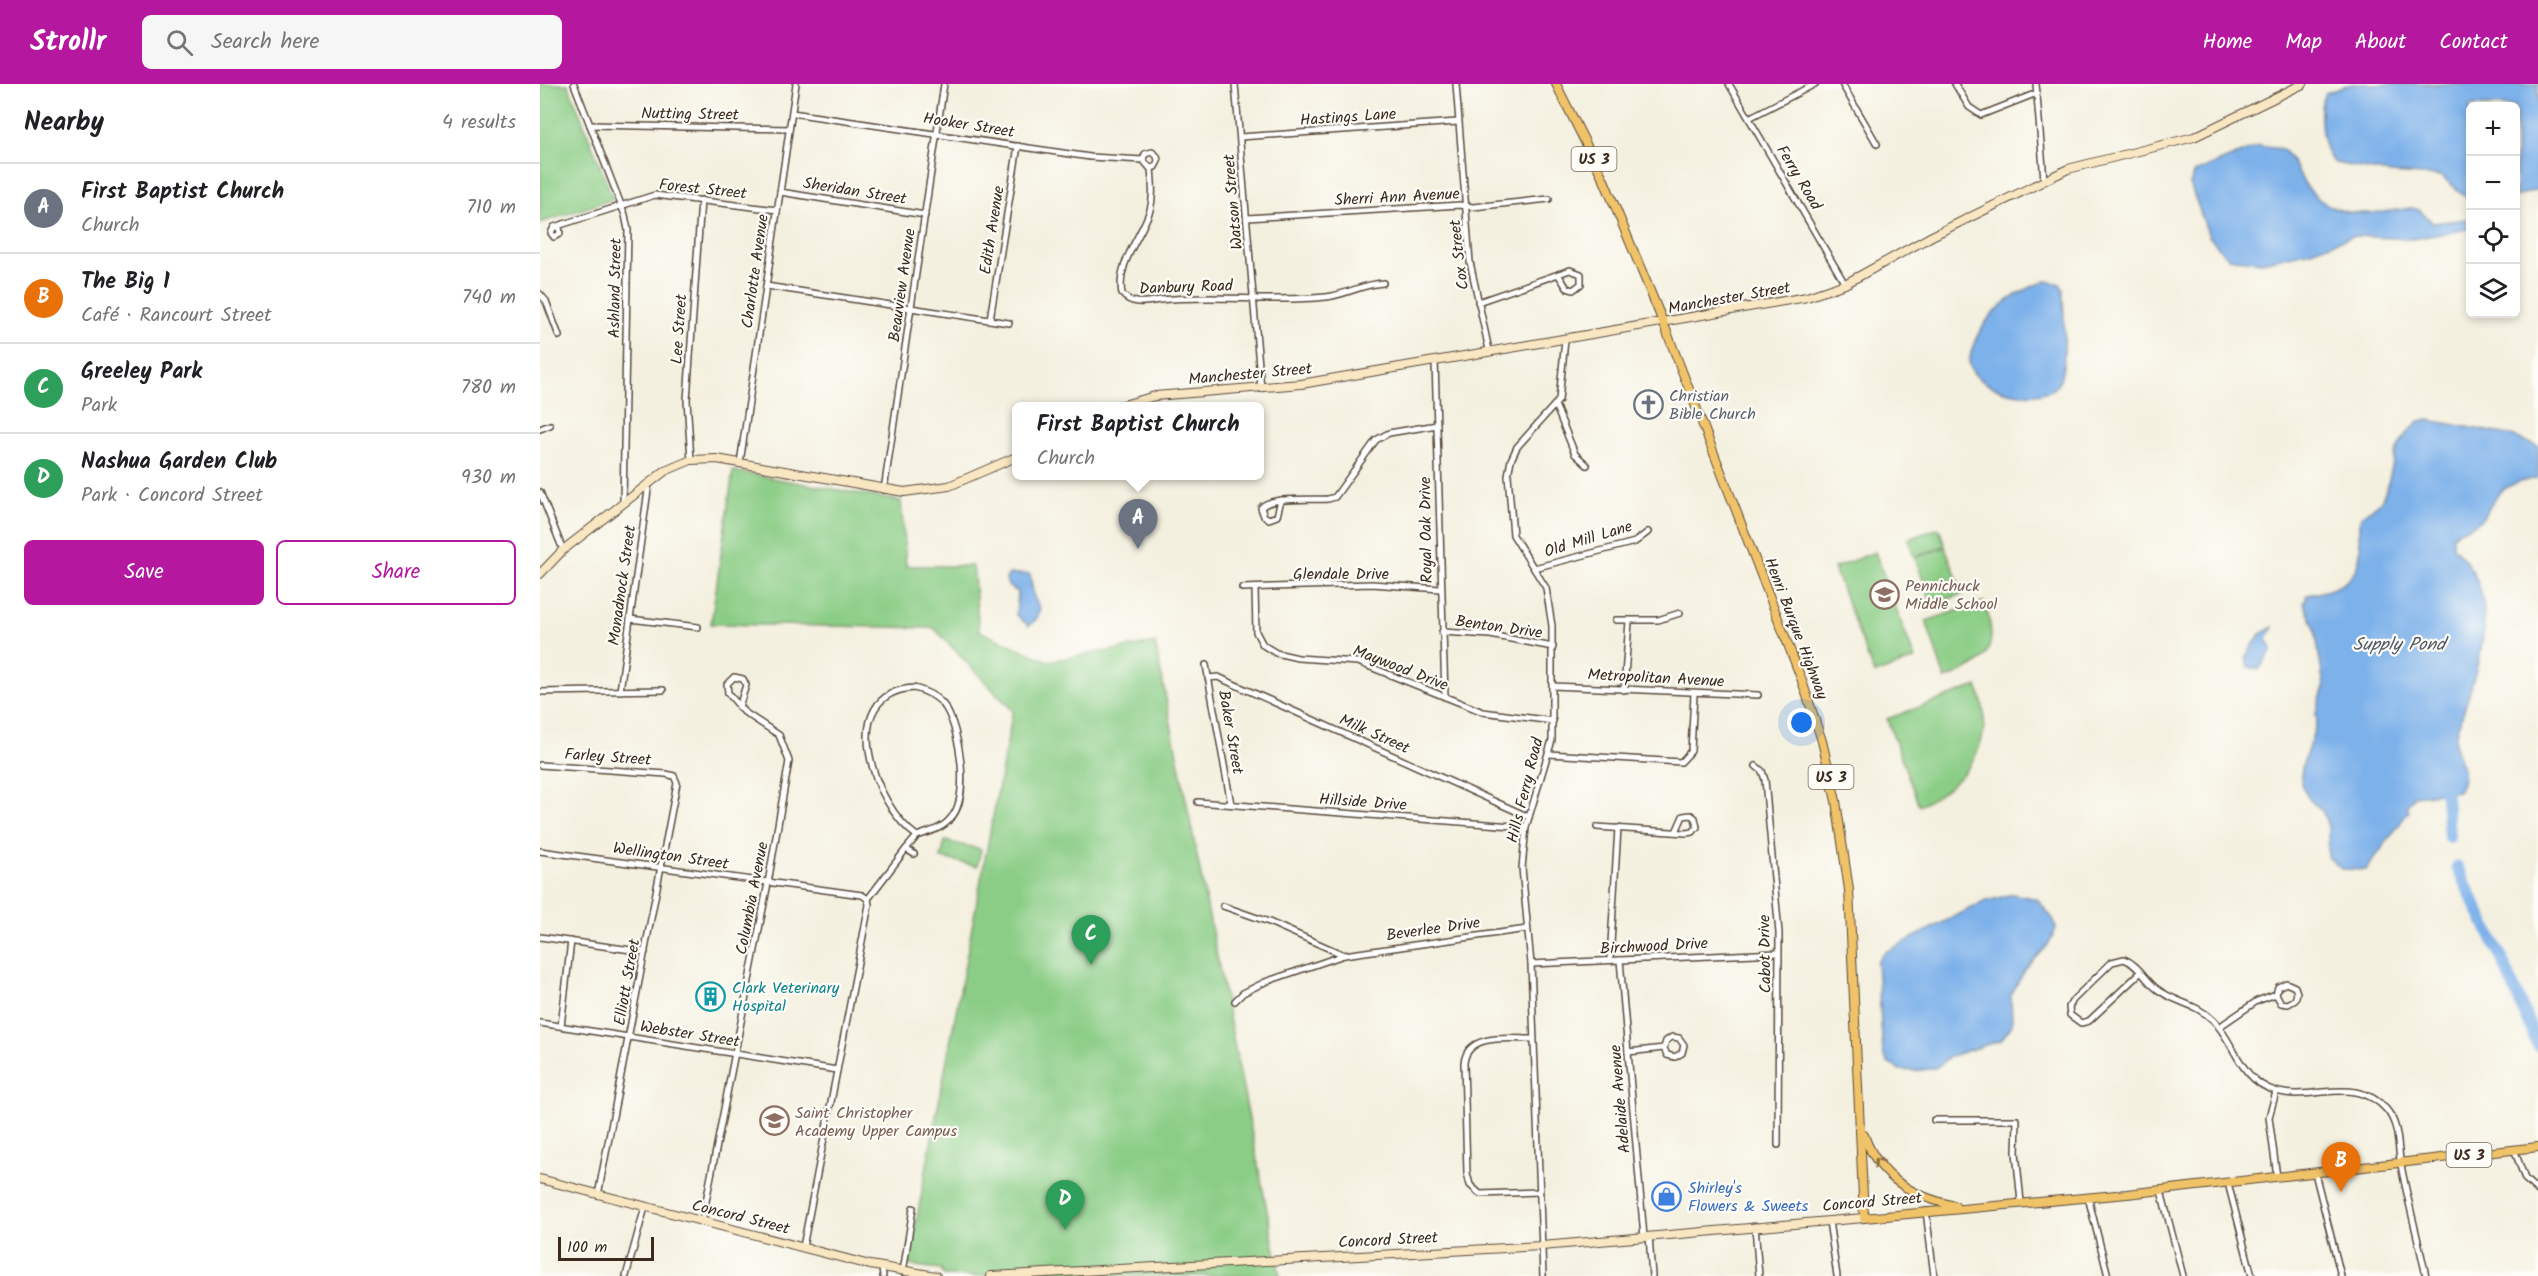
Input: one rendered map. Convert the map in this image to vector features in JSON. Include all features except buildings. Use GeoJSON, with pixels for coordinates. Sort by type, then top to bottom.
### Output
{"type":"FeatureCollection","features":[{"type":"Feature","properties":{"kind":"main road","name":"Henri Burque Highway"},"geometry":{"type":"LineString","coordinates":[[1556,84],[1604,180],[1663,322],[1808,698],[1829,771],[1842,831],[1849,890],[1864,1218]]}},
{"type":"Feature","properties":{"kind":"main road"},"geometry":{"type":"LineString","coordinates":[[1861,1126],[1877,1161],[1893,1180],[1923,1197],[1964,1208]]}},
{"type":"Feature","properties":{"kind":"main road","name":"Concord Street"},"geometry":{"type":"LineString","coordinates":[[1864,1218],[2161,1191],[2538,1147]]}},
{"type":"Feature","properties":{"kind":"street","name":"Ashland Street"},"geometry":{"type":"LineString","coordinates":[[574,84],[621,206],[629,238],[623,503]]}},
{"type":"Feature","properties":{"kind":"street","name":"Charlotte Avenue"},"geometry":{"type":"LineString","coordinates":[[740,463],[796,84]]}},
{"type":"Feature","properties":{"kind":"street","name":"Beauview Avenue"},"geometry":{"type":"LineString","coordinates":[[884,490],[944,84]]}},
{"type":"Feature","properties":{"kind":"street","name":"Watson Street"},"geometry":{"type":"LineString","coordinates":[[1235,84],[1261,389]]}},
{"type":"Feature","properties":{"kind":"street","name":"Cox Street"},"geometry":{"type":"LineString","coordinates":[[1455,84],[1470,262],[1489,350]]}},
{"type":"Feature","properties":{"kind":"street","name":"Ferry Road"},"geometry":{"type":"LineString","coordinates":[[1729,84],[1845,284]]}},
{"type":"Feature","properties":{"kind":"street"},"geometry":{"type":"LineString","coordinates":[[1749,118],[1815,84]]}},
{"type":"Feature","properties":{"kind":"street"},"geometry":{"type":"LineString","coordinates":[[1842,84],[1877,144]]}},
{"type":"Feature","properties":{"kind":"street"},"geometry":{"type":"LineString","coordinates":[[1955,84],[1969,107],[1981,115],[2037,93]]}},
{"type":"Feature","properties":{"kind":"street"},"geometry":{"type":"LineString","coordinates":[[2036,84],[2044,180]]}},
{"type":"Feature","properties":{"kind":"street","name":"Manchester Street"},"geometry":{"type":"LineString","coordinates":[[1134,402],[1155,396],[1261,389],[1489,350],[1565,340],[1798,299],[1845,284],[1932,236],[2044,180],[2086,162],[2165,146],[2194,137],[2230,122],[2297,85]]}},
{"type":"Feature","properties":{"kind":"street","name":"Hooker Street"},"geometry":{"type":"LineString","coordinates":[[792,113],[1090,157],[1143,160],[1148,153],[1156,155],[1158,163],[1151,168]]}},
{"type":"Feature","properties":{"kind":"street","name":"Hastings Lane"},"geometry":{"type":"LineString","coordinates":[[1240,137],[1458,122]]}},
{"type":"Feature","properties":{"kind":"street","name":"Nutting Street"},"geometry":{"type":"LineString","coordinates":[[590,124],[789,129]]}},
{"type":"Feature","properties":{"kind":"street","name":"Edith Avenue"},"geometry":{"type":"LineString","coordinates":[[990,319],[1018,146]]}},
{"type":"Feature","properties":{"kind":"street"},"geometry":{"type":"LineString","coordinates":[[1143,160],[1145,165],[1151,168]]}},
{"type":"Feature","properties":{"kind":"street","name":"Danbury Road"},"geometry":{"type":"LineString","coordinates":[[1151,168],[1151,207],[1126,260],[1122,279],[1122,294],[1130,301],[1137,303],[1182,298],[1324,297],[1366,284],[1383,283]]}},
{"type":"Feature","properties":{"kind":"street","name":"Sheridan Street"},"geometry":{"type":"LineString","coordinates":[[780,192],[925,215]]}},
{"type":"Feature","properties":{"kind":"street","name":"Forest Street"},"geometry":{"type":"LineString","coordinates":[[559,226],[655,195],[777,210]]}},
{"type":"Feature","properties":{"kind":"street","name":"Sherri Ann Avenue"},"geometry":{"type":"LineString","coordinates":[[1247,218],[1549,199]]}},
{"type":"Feature","properties":{"kind":"street","name":"Lee Street"},"geometry":{"type":"LineString","coordinates":[[691,460],[687,400],[701,200]]}},
{"type":"Feature","properties":{"kind":"street"},"geometry":{"type":"LineString","coordinates":[[1478,302],[1558,274],[1576,270],[1582,278],[1581,284],[1577,289],[1567,288],[1558,274]]}},
{"type":"Feature","properties":{"kind":"street"},"geometry":{"type":"LineString","coordinates":[[766,286],[1010,323]]}},
{"type":"Feature","properties":{"kind":"street"},"geometry":{"type":"LineString","coordinates":[[540,294],[546,301],[559,336]]}},
{"type":"Feature","properties":{"kind":"street"},"geometry":{"type":"LineString","coordinates":[[1565,340],[1562,387],[1556,407],[1575,454],[1587,465]]}},
{"type":"Feature","properties":{"kind":"street","name":"Royal Oak Drive"},"geometry":{"type":"LineString","coordinates":[[1435,361],[1445,698]]}},
{"type":"Feature","properties":{"kind":"street","name":"Hills Ferry Road"},"geometry":{"type":"LineString","coordinates":[[1543,1276],[1531,964],[1522,868],[1526,827],[1549,754],[1553,721],[1552,648],[1549,595],[1513,535],[1509,468],[1517,447],[1556,407]]}},
{"type":"Feature","properties":{"kind":"street"},"geometry":{"type":"LineString","coordinates":[[1281,500],[1328,499],[1335,496],[1376,440],[1389,434],[1437,424]]}},
{"type":"Feature","properties":{"kind":"street"},"geometry":{"type":"LineString","coordinates":[[540,429],[550,426]]}},
{"type":"Feature","properties":{"kind":"street"},"geometry":{"type":"LineString","coordinates":[[540,574],[563,550],[649,483],[673,466],[691,460],[707,458],[884,490],[920,491],[942,488],[1012,459]]}},
{"type":"Feature","properties":{"kind":"street","name":"Monadnock Street"},"geometry":{"type":"LineString","coordinates":[[620,691],[649,483]]}},
{"type":"Feature","properties":{"kind":"street"},"geometry":{"type":"LineString","coordinates":[[540,492],[542,504],[563,550]]}},
{"type":"Feature","properties":{"kind":"street","name":"Old Mill Lane"},"geometry":{"type":"LineString","coordinates":[[1534,568],[1635,542],[1648,532]]}},
{"type":"Feature","properties":{"kind":"street","name":"Glendale Drive"},"geometry":{"type":"LineString","coordinates":[[1242,588],[1372,584],[1440,589]]}},
{"type":"Feature","properties":{"kind":"street","name":"Maywood Drive"},"geometry":{"type":"LineString","coordinates":[[1255,588],[1256,632],[1269,650],[1298,658],[1358,662],[1445,698],[1491,713],[1553,721]]}},
{"type":"Feature","properties":{"kind":"street"},"geometry":{"type":"LineString","coordinates":[[1616,620],[1658,620],[1680,613]]}},
{"type":"Feature","properties":{"kind":"street"},"geometry":{"type":"LineString","coordinates":[[630,619],[698,627]]}},
{"type":"Feature","properties":{"kind":"street"},"geometry":{"type":"LineString","coordinates":[[1624,690],[1629,621]]}},
{"type":"Feature","properties":{"kind":"street","name":"Benton Drive"},"geometry":{"type":"LineString","coordinates":[[1442,632],[1490,636],[1552,648]]}},
{"type":"Feature","properties":{"kind":"street","name":"Baker Street"},"geometry":{"type":"LineString","coordinates":[[1206,665],[1232,804]]}},
{"type":"Feature","properties":{"kind":"street"},"geometry":{"type":"LineString","coordinates":[[734,677],[742,679],[746,685],[739,707],[727,690],[729,681],[734,677]]}},
{"type":"Feature","properties":{"kind":"street","name":"Milk Street"},"geometry":{"type":"LineString","coordinates":[[1208,678],[1218,677],[1529,817]]}},
{"type":"Feature","properties":{"kind":"street","name":"Metropolitan Avenue"},"geometry":{"type":"LineString","coordinates":[[1553,686],[1694,694],[1758,695]]}},
{"type":"Feature","properties":{"kind":"street"},"geometry":{"type":"LineString","coordinates":[[803,1247],[869,905],[868,899],[917,836],[935,830],[950,820],[959,806],[963,773],[949,716],[944,705],[927,691],[899,688],[880,701],[873,712],[869,724],[869,753],[883,796],[904,827],[917,836]]}},
{"type":"Feature","properties":{"kind":"street"},"geometry":{"type":"LineString","coordinates":[[540,692],[663,690]]}},
{"type":"Feature","properties":{"kind":"street"},"geometry":{"type":"LineString","coordinates":[[1549,754],[1674,764],[1688,758],[1691,751],[1694,694]]}},
{"type":"Feature","properties":{"kind":"street","name":"Columbia Avenue"},"geometry":{"type":"LineString","coordinates":[[702,1222],[788,768],[787,753],[779,735],[739,707]]}},
{"type":"Feature","properties":{"kind":"street","name":"Farley Street"},"geometry":{"type":"LineString","coordinates":[[540,765],[674,776]]}},
{"type":"Feature","properties":{"kind":"street","name":"Cabot Drive"},"geometry":{"type":"LineString","coordinates":[[1756,766],[1762,771],[1766,788],[1779,933],[1778,1145]]}},
{"type":"Feature","properties":{"kind":"street","name":"Elliott Street"},"geometry":{"type":"LineString","coordinates":[[598,1195],[677,790],[674,776]]}},
{"type":"Feature","properties":{"kind":"street","name":"Hillside Drive"},"geometry":{"type":"LineString","coordinates":[[1198,802],[1526,827]]}},
{"type":"Feature","properties":{"kind":"street"},"geometry":{"type":"LineString","coordinates":[[1597,827],[1676,832]]}},
{"type":"Feature","properties":{"kind":"street"},"geometry":{"type":"LineString","coordinates":[[1610,960],[1618,828]]}},
{"type":"Feature","properties":{"kind":"street"},"geometry":{"type":"LineString","coordinates":[[906,849],[914,854]]}},
{"type":"Feature","properties":{"kind":"street","name":"Wellington Street"},"geometry":{"type":"LineString","coordinates":[[540,850],[862,895],[868,899]]}},
{"type":"Feature","properties":{"kind":"street"},"geometry":{"type":"LineString","coordinates":[[1223,906],[1269,922],[1344,955]]}},
{"type":"Feature","properties":{"kind":"street","name":"Beverlee Drive"},"geometry":{"type":"LineString","coordinates":[[1235,1001],[1265,982],[1344,955],[1527,929]]}},
{"type":"Feature","properties":{"kind":"street"},"geometry":{"type":"LineString","coordinates":[[540,937],[645,952]]}},
{"type":"Feature","properties":{"kind":"street"},"geometry":{"type":"LineString","coordinates":[[561,1026],[571,941]]}},
{"type":"Feature","properties":{"kind":"street","name":"Birchwood Drive"},"geometry":{"type":"LineString","coordinates":[[1531,964],[1778,953]]}},
{"type":"Feature","properties":{"kind":"street","name":"Adelaide Avenue"},"geometry":{"type":"LineString","coordinates":[[1620,960],[1652,1276]]}},
{"type":"Feature","properties":{"kind":"street"},"geometry":{"type":"LineString","coordinates":[[2140,972],[2089,1021],[2080,1023],[2070,1015],[2069,1007],[2073,1000],[2116,960],[2128,960],[2161,992],[2197,1007],[2219,1027],[2250,1076],[2276,1092],[2298,1095],[2348,1090],[2368,1095],[2386,1109],[2393,1122],[2426,1276]]}},
{"type":"Feature","properties":{"kind":"street"},"geometry":{"type":"LineString","coordinates":[[2286,983],[2295,987],[2297,993],[2295,1000],[2288,1004],[2278,1001],[2276,994],[2278,987],[2286,983]]}},
{"type":"Feature","properties":{"kind":"street"},"geometry":{"type":"LineString","coordinates":[[2219,1027],[2257,1000],[2276,994]]}},
{"type":"Feature","properties":{"kind":"street","name":"Webster Street"},"geometry":{"type":"LineString","coordinates":[[540,1023],[837,1070]]}},
{"type":"Feature","properties":{"kind":"street"},"geometry":{"type":"LineString","coordinates":[[1533,1039],[1481,1041],[1473,1045],[1466,1053],[1464,1063],[1467,1173],[1470,1185],[1480,1194],[1539,1192]]}},
{"type":"Feature","properties":{"kind":"street"},"geometry":{"type":"LineString","coordinates":[[1628,1052],[1664,1048]]}},
{"type":"Feature","properties":{"kind":"street"},"geometry":{"type":"LineString","coordinates":[[2276,1092],[2269,1117],[2277,1177]]}},
{"type":"Feature","properties":{"kind":"street"},"geometry":{"type":"LineString","coordinates":[[1934,1120],[2017,1120],[2016,1152],[2021,1202]]}},
{"type":"Feature","properties":{"kind":"street"},"geometry":{"type":"LineString","coordinates":[[2514,1149],[2525,1179],[2538,1191]]}},
{"type":"Feature","properties":{"kind":"street"},"geometry":{"type":"LineString","coordinates":[[2315,1173],[2341,1276]]}},
{"type":"Feature","properties":{"kind":"street","name":"Concord Street"},"geometry":{"type":"LineString","coordinates":[[540,1179],[803,1247],[882,1272],[936,1276]]}},
{"type":"Feature","properties":{"kind":"street"},"geometry":{"type":"LineString","coordinates":[[2228,1183],[2252,1276]]}},
{"type":"Feature","properties":{"kind":"street"},"geometry":{"type":"LineString","coordinates":[[2161,1191],[2183,1276]]}},
{"type":"Feature","properties":{"kind":"street"},"geometry":{"type":"LineString","coordinates":[[2088,1197],[2108,1276]]}},
{"type":"Feature","properties":{"kind":"street"},"geometry":{"type":"LineString","coordinates":[[626,1276],[645,1207]]}},
{"type":"Feature","properties":{"kind":"street"},"geometry":{"type":"LineString","coordinates":[[903,1272],[913,1208]]}},
{"type":"Feature","properties":{"kind":"street"},"geometry":{"type":"LineString","coordinates":[[1926,1211],[1934,1276]]}},
{"type":"Feature","properties":{"kind":"street","name":"Concord Street"},"geometry":{"type":"LineString","coordinates":[[991,1276],[1542,1246],[1864,1218]]}},
{"type":"Feature","properties":{"kind":"street"},"geometry":{"type":"LineString","coordinates":[[1830,1221],[1837,1276]]}},
{"type":"Feature","properties":{"kind":"street"},"geometry":{"type":"LineString","coordinates":[[1755,1226],[1760,1276]]}},
{"type":"Feature","properties":{"kind":"green space"},"geometry":{"type":"Polygon","coordinates":[[[540,84],[568,84],[613,199],[540,223],[540,84]]]}},
{"type":"Feature","properties":{"kind":"green space"},"geometry":{"type":"Polygon","coordinates":[[[733,471],[901,501],[906,566],[973,566],[979,631],[1048,661],[1155,643],[1280,1276],[944,1276],[941,1269],[908,1265],[1013,711],[934,628],[711,624],[733,471]]]}},
{"type":"Feature","properties":{"kind":"green space"},"geometry":{"type":"Polygon","coordinates":[[[1939,528],[1945,546],[1914,557],[1908,539],[1939,528]]]}},
{"type":"Feature","properties":{"kind":"green space"},"geometry":{"type":"Polygon","coordinates":[[[1945,547],[1963,594],[1932,605],[1915,558],[1945,547]]]}},
{"type":"Feature","properties":{"kind":"green space"},"geometry":{"type":"Polygon","coordinates":[[[1875,552],[1915,659],[1874,674],[1834,568],[1875,552]]]}},
{"type":"Feature","properties":{"kind":"green space"},"geometry":{"type":"Polygon","coordinates":[[[1984,602],[1991,631],[1991,642],[1987,651],[1972,667],[1945,679],[1926,621],[1984,602]]]}},
{"type":"Feature","properties":{"kind":"green space"},"geometry":{"type":"Polygon","coordinates":[[[1977,686],[1983,706],[1984,724],[1981,742],[1975,757],[1965,772],[1952,784],[1919,806],[1887,719],[1977,686]]]}},
{"type":"Feature","properties":{"kind":"green space"},"geometry":{"type":"Polygon","coordinates":[[[945,841],[981,849],[977,866],[941,858],[945,841]]]}},
{"type":"Feature","properties":{"kind":"water"},"geometry":{"type":"Polygon","coordinates":[[[2352,84],[2538,84],[2538,189],[2520,196],[2520,102],[2466,102],[2466,197],[2441,176],[2389,173],[2335,163],[2326,150],[2322,130],[2321,109],[2325,93],[2352,84]]]}},
{"type":"Feature","properties":{"kind":"water"},"geometry":{"type":"Polygon","coordinates":[[[2258,146],[2282,149],[2305,184],[2327,205],[2339,210],[2366,213],[2411,208],[2419,210],[2433,223],[2466,219],[2466,230],[2412,239],[2353,236],[2311,251],[2262,262],[2228,258],[2209,236],[2190,184],[2195,172],[2258,146]]]}},
{"type":"Feature","properties":{"kind":"water"},"geometry":{"type":"Polygon","coordinates":[[[2046,281],[2060,284],[2063,289],[2064,350],[2059,382],[2052,389],[2041,393],[2012,393],[1997,389],[1974,373],[1969,363],[1978,334],[1986,322],[2007,302],[2019,293],[2046,281]]]}},
{"type":"Feature","properties":{"kind":"water","name":"Supply Pond"},"geometry":{"type":"Polygon","coordinates":[[[2429,420],[2509,435],[2538,446],[2538,478],[2507,487],[2499,493],[2481,520],[2458,531],[2453,536],[2453,547],[2469,565],[2478,584],[2483,603],[2484,623],[2477,665],[2455,738],[2463,769],[2462,783],[2458,791],[2414,796],[2407,806],[2409,811],[2366,870],[2341,869],[2328,857],[2328,827],[2323,812],[2309,799],[2301,784],[2302,767],[2317,722],[2316,712],[2324,687],[2315,629],[2304,603],[2307,595],[2337,587],[2352,576],[2360,557],[2361,517],[2382,499],[2394,458],[2402,441],[2419,421],[2429,420]]]}},
{"type":"Feature","properties":{"kind":"water"},"geometry":{"type":"Polygon","coordinates":[[[1009,574],[1030,574],[1034,598],[1040,608],[1037,618],[1029,626],[1016,615],[1018,592],[1008,586],[1006,579],[1009,574]]]}},
{"type":"Feature","properties":{"kind":"water"},"geometry":{"type":"Polygon","coordinates":[[[2273,627],[2267,639],[2272,649],[2259,670],[2248,667],[2246,657],[2260,634],[2273,627]]]}},
{"type":"Feature","properties":{"kind":"water"},"geometry":{"type":"Polygon","coordinates":[[[2013,894],[2037,899],[2054,920],[2056,929],[2048,945],[2025,970],[2011,995],[2012,1025],[2001,1040],[1951,1056],[1935,1068],[1916,1071],[1900,1070],[1888,1063],[1883,1053],[1877,962],[1883,953],[1983,902],[2013,894]]]}},
{"type":"Feature","properties":{"kind":"waterway"},"geometry":{"type":"LineString","coordinates":[[2438,780],[2446,795],[2449,837]]}},
{"type":"Feature","properties":{"kind":"waterway"},"geometry":{"type":"LineString","coordinates":[[2457,867],[2503,961],[2538,1046]]}},
{"type":"Feature","properties":{"kind":"place","name":"Christian Bible Church"},"geometry":{"type":"Point","coordinates":[1648,404]}},
{"type":"Feature","properties":{"kind":"place","name":"First Baptist Church"},"geometry":{"type":"Point","coordinates":[1138,549]}},
{"type":"Feature","properties":{"kind":"place","name":"Pennichuck Middle School"},"geometry":{"type":"Point","coordinates":[1884,594]}},
{"type":"Feature","properties":{"kind":"place","name":"Greeley Park"},"geometry":{"type":"Point","coordinates":[1091,965]}},
{"type":"Feature","properties":{"kind":"place","name":"Clark Veterinary Hospital"},"geometry":{"type":"Point","coordinates":[711,996]}},
{"type":"Feature","properties":{"kind":"place","name":"Saint Christopher Academy Upper Campus"},"geometry":{"type":"Point","coordinates":[774,1121]}},
{"type":"Feature","properties":{"kind":"place","name":"The Big 1"},"geometry":{"type":"Point","coordinates":[2341,1192]}},
{"type":"Feature","properties":{"kind":"place","name":"Shirley's Flowers & Sweets"},"geometry":{"type":"Point","coordinates":[1667,1196]}},
{"type":"Feature","properties":{"kind":"place","name":"Nashua Garden Club"},"geometry":{"type":"Point","coordinates":[1065,1230]}}]}
